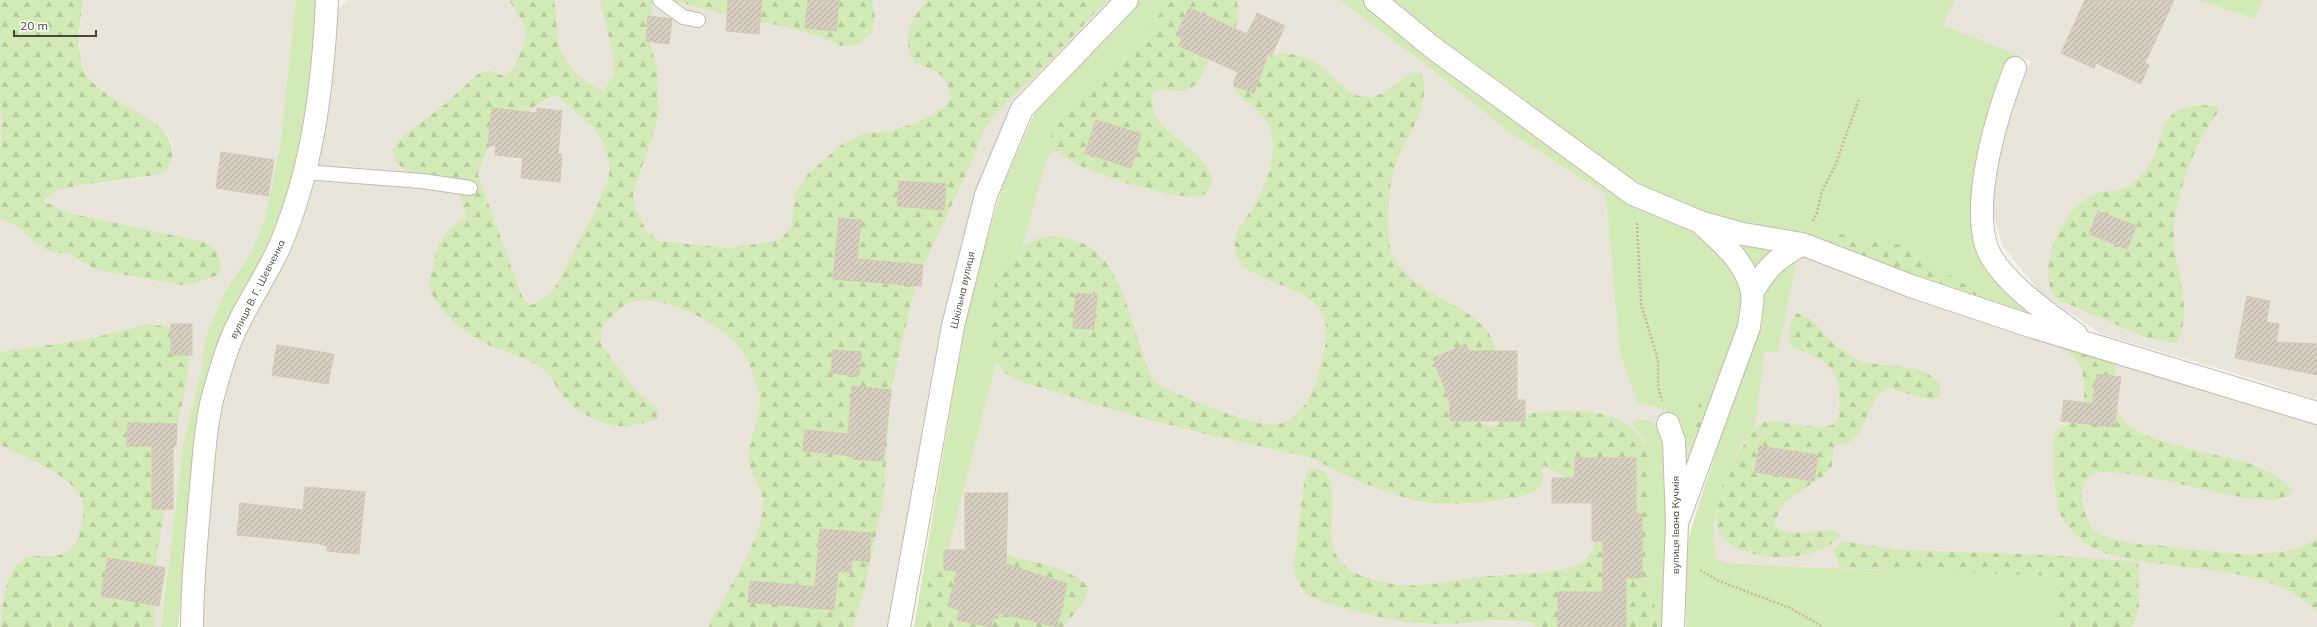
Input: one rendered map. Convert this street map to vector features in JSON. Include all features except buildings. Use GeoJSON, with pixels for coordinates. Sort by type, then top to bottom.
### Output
{"type":"FeatureCollection","features":[{"type":"Feature","properties":{"kind":"street","name":"вулиця В. Г. Шевченка"},"geometry":{"type":"LineString","coordinates":[[192,627],[192,597],[200,504],[207,430],[212,401],[232,335],[278,248],[304,172],[318,110],[325,51],[327,0]]}},
{"type":"Feature","properties":{"kind":"street","name":"Шкільна вулиця"},"geometry":{"type":"LineString","coordinates":[[899,627],[954,326],[986,195],[1022,109],[1127,0]]}},
{"type":"Feature","properties":{"kind":"street"},"geometry":{"type":"LineString","coordinates":[[1374,0],[1463,70],[1633,194],[1700,222],[1743,234],[1802,244],[1911,286],[2088,344],[2317,413]]}},
{"type":"Feature","properties":{"kind":"street"},"geometry":{"type":"LineString","coordinates":[[2015,68],[1992,139],[1984,178],[1983,214],[1986,246],[2001,270],[2022,292],[2088,344]]}},
{"type":"Feature","properties":{"kind":"street"},"geometry":{"type":"LineString","coordinates":[[1700,222],[1727,247],[1743,268],[1752,293]]}},
{"type":"Feature","properties":{"kind":"street"},"geometry":{"type":"LineString","coordinates":[[1677,523],[1749,327],[1752,293],[1765,270],[1776,259],[1802,244]]}},
{"type":"Feature","properties":{"kind":"street","name":"вулиця Івана Кучмія"},"geometry":{"type":"LineString","coordinates":[[1668,424],[1674,441],[1677,523],[1674,627]]}},
{"type":"Feature","properties":{"kind":"lane"},"geometry":{"type":"LineString","coordinates":[[660,0],[683,17],[698,20]]}},
{"type":"Feature","properties":{"kind":"lane"},"geometry":{"type":"LineString","coordinates":[[304,172],[422,181],[470,188]]}},
{"type":"Feature","properties":{"kind":"path"},"geometry":{"type":"LineString","coordinates":[[1802,244],[1817,213],[1822,191],[1835,166],[1859,99]]}},
{"type":"Feature","properties":{"kind":"path"},"geometry":{"type":"LineString","coordinates":[[1633,194],[1639,233],[1641,304],[1658,360],[1658,386],[1668,424]]}},
{"type":"Feature","properties":{"kind":"path"},"geometry":{"type":"LineString","coordinates":[[1677,549],[1693,566],[1719,581],[1790,608],[1823,627]]}},
{"type":"Feature","properties":{"kind":"shaded area"},"geometry":{"type":"Polygon","coordinates":[[[83,0],[296,0],[280,146],[265,220],[251,253],[225,291],[205,338],[201,370],[183,446],[161,627],[0,627],[0,219],[18,227],[40,247],[48,251],[71,255],[96,270],[182,285],[218,275],[205,242],[69,213],[44,201],[47,195],[68,187],[82,183],[144,178],[166,172],[171,164],[173,145],[167,134],[144,116],[105,95],[94,86],[85,71],[80,58],[79,36],[83,0]]]}},
{"type":"Feature","properties":{"kind":"shaded area"},"geometry":{"type":"Polygon","coordinates":[[[347,0],[1121,0],[1015,106],[889,627],[202,627],[202,572],[219,401],[333,15],[347,0]]]}},
{"type":"Feature","properties":{"kind":"shaded area"},"geometry":{"type":"Polygon","coordinates":[[[1139,0],[1364,0],[1429,56],[1609,186],[1655,216],[1696,232],[1743,288],[1695,459],[1666,627],[914,627],[1002,188],[1096,48],[1139,0]]]}},
{"type":"Feature","properties":{"kind":"shaded area"},"geometry":{"type":"Polygon","coordinates":[[[1955,0],[2198,0],[2255,19],[2263,0],[2317,0],[2317,400],[2254,379],[2101,334],[2042,294],[2003,247],[1989,201],[1999,150],[2019,81],[2032,61],[1941,25],[1955,0]]]}},
{"type":"Feature","properties":{"kind":"shaded area"},"geometry":{"type":"Polygon","coordinates":[[[0,107],[2,122],[0,150],[0,107]]]}},
{"type":"Feature","properties":{"kind":"shaded area"},"geometry":{"type":"Polygon","coordinates":[[[1813,256],[2317,420],[2317,627],[1686,627],[1686,547],[1699,502],[1786,260],[1813,256]]]}},
{"type":"Feature","properties":{"kind":"green space"},"geometry":{"type":"Polygon","coordinates":[[[0,0],[83,0],[79,44],[81,62],[84,70],[93,83],[108,95],[143,115],[158,126],[169,139],[172,154],[166,172],[137,178],[80,185],[51,194],[44,201],[69,213],[205,242],[217,250],[221,267],[218,275],[182,285],[96,270],[71,255],[48,251],[40,247],[18,227],[0,219],[0,150],[2,122],[0,107],[0,0]]]}},
{"type":"Feature","properties":{"kind":"green space"},"geometry":{"type":"Polygon","coordinates":[[[296,0],[321,0],[317,88],[289,200],[203,403],[178,627],[161,627],[183,446],[201,370],[205,338],[225,291],[251,253],[265,220],[280,146],[296,0]]]}},
{"type":"Feature","properties":{"kind":"green space"},"geometry":{"type":"Polygon","coordinates":[[[509,0],[554,0],[558,40],[564,56],[581,78],[604,90],[614,75],[614,58],[600,0],[664,0],[653,3],[650,43],[657,68],[658,112],[654,131],[633,194],[635,208],[647,232],[660,241],[728,248],[780,240],[792,226],[795,194],[808,174],[841,145],[863,134],[894,130],[913,124],[942,109],[951,99],[946,83],[940,74],[914,63],[910,54],[908,45],[909,29],[916,14],[928,0],[1107,0],[1041,70],[994,115],[982,134],[970,166],[917,279],[891,389],[883,502],[864,590],[853,627],[709,627],[713,616],[748,555],[761,521],[763,509],[762,496],[752,473],[749,461],[750,443],[758,418],[760,402],[759,393],[745,356],[726,334],[697,315],[665,303],[636,301],[621,308],[601,329],[601,345],[635,389],[659,411],[656,420],[630,426],[611,425],[585,414],[570,404],[549,375],[540,367],[528,360],[488,345],[471,335],[445,313],[433,296],[430,281],[437,249],[440,242],[448,232],[458,222],[465,218],[464,204],[458,194],[450,187],[418,175],[398,164],[392,150],[401,138],[444,105],[478,74],[489,71],[504,76],[513,69],[525,42],[525,26],[509,0]],[[556,95],[531,108],[507,126],[488,149],[482,162],[478,175],[523,299],[531,305],[545,298],[553,291],[592,217],[609,177],[609,161],[602,140],[593,127],[556,95]]]}},
{"type":"Feature","properties":{"kind":"green space"},"geometry":{"type":"Polygon","coordinates":[[[671,0],[872,0],[875,19],[871,34],[855,46],[841,46],[813,34],[787,27],[735,17],[671,0]]]}},
{"type":"Feature","properties":{"kind":"green space"},"geometry":{"type":"Polygon","coordinates":[[[1139,0],[1168,0],[1105,104],[1047,157],[1006,305],[1002,339],[948,550],[944,550],[944,570],[933,627],[914,627],[969,299],[1002,188],[1036,110],[1096,48],[1139,0]]]}},
{"type":"Feature","properties":{"kind":"green space"},"geometry":{"type":"Polygon","coordinates":[[[1168,0],[1237,0],[1238,19],[1234,33],[1209,59],[1197,84],[1186,91],[1162,89],[1153,93],[1153,108],[1155,116],[1159,122],[1192,151],[1208,168],[1212,177],[1211,185],[1201,196],[1189,197],[1169,194],[1119,181],[1094,172],[1073,162],[1057,152],[1051,143],[1053,131],[1061,117],[1073,102],[1150,29],[1168,0]]]}},
{"type":"Feature","properties":{"kind":"green space"},"geometry":{"type":"Polygon","coordinates":[[[1340,0],[1364,0],[1429,56],[1609,186],[1655,216],[1696,232],[1715,245],[1743,288],[1742,320],[1717,394],[1688,445],[1689,457],[1680,452],[1677,429],[1672,416],[1668,412],[1661,409],[1638,403],[1620,354],[1606,194],[1509,132],[1425,64],[1340,0]]]}},
{"type":"Feature","properties":{"kind":"green space"},"geometry":{"type":"Polygon","coordinates":[[[1381,0],[1955,0],[1942,25],[2020,56],[2011,67],[1977,237],[2052,324],[1694,211],[1651,190],[1574,145],[1381,0]]]}},
{"type":"Feature","properties":{"kind":"green space"},"geometry":{"type":"Polygon","coordinates":[[[2198,0],[2263,0],[2255,19],[2198,0]]]}},
{"type":"Feature","properties":{"kind":"green space"},"geometry":{"type":"Polygon","coordinates":[[[1282,53],[1303,57],[1313,62],[1322,67],[1347,90],[1361,96],[1369,97],[1378,95],[1391,88],[1411,73],[1416,72],[1422,75],[1424,98],[1421,109],[1400,153],[1390,185],[1388,223],[1389,243],[1393,257],[1408,276],[1424,288],[1470,316],[1481,324],[1489,334],[1494,345],[1494,364],[1467,418],[1494,427],[1503,419],[1514,415],[1538,412],[1585,411],[1607,415],[1626,423],[1640,437],[1649,458],[1652,486],[1645,554],[1647,575],[1655,606],[1657,627],[1536,627],[1533,623],[1510,620],[1488,620],[1442,624],[1411,622],[1380,617],[1320,601],[1306,594],[1296,580],[1294,565],[1304,483],[1307,471],[1312,468],[1325,471],[1330,483],[1332,495],[1332,544],[1336,555],[1349,569],[1368,578],[1404,585],[1425,585],[1478,577],[1532,574],[1573,567],[1583,562],[1592,551],[1595,543],[1597,526],[1595,509],[1590,497],[1578,486],[1543,465],[1543,474],[1540,487],[1525,495],[1468,503],[1427,502],[1387,492],[1342,474],[1317,460],[1306,456],[1153,421],[1025,383],[1010,376],[1000,368],[994,353],[992,341],[991,313],[992,299],[1001,264],[1006,258],[1030,242],[1045,237],[1061,237],[1084,244],[1098,254],[1109,267],[1125,300],[1148,370],[1154,380],[1161,386],[1206,406],[1264,424],[1286,422],[1301,409],[1315,386],[1323,356],[1326,336],[1325,320],[1320,309],[1311,300],[1254,273],[1244,266],[1238,260],[1235,249],[1237,234],[1257,201],[1267,178],[1273,154],[1273,138],[1269,126],[1263,117],[1241,96],[1233,81],[1242,70],[1254,62],[1282,53]]]}},
{"type":"Feature","properties":{"kind":"green space"},"geometry":{"type":"Polygon","coordinates":[[[2199,105],[2217,106],[2219,111],[2210,123],[2193,156],[2180,193],[2176,212],[2174,245],[2183,295],[2184,320],[2176,343],[2148,338],[2059,300],[2051,290],[2048,278],[2048,265],[2056,237],[2063,224],[2080,203],[2090,196],[2101,192],[2123,189],[2133,183],[2151,162],[2159,144],[2166,121],[2177,112],[2199,105]]]}},
{"type":"Feature","properties":{"kind":"green space"},"geometry":{"type":"Polygon","coordinates":[[[1837,234],[1851,235],[1916,248],[1924,252],[1938,268],[1969,287],[2075,339],[2114,362],[2116,403],[2122,418],[2131,427],[2160,441],[2253,465],[2286,483],[2293,491],[2279,499],[2255,499],[2125,473],[2100,473],[2086,479],[2082,488],[2082,499],[2086,517],[2095,531],[2105,537],[2130,543],[2238,554],[2253,554],[2283,552],[2297,549],[2317,538],[2317,612],[2299,597],[2278,586],[2255,578],[2115,556],[2093,548],[2080,539],[2065,523],[2057,505],[2053,458],[2054,438],[2056,432],[2076,419],[2080,414],[2084,399],[2083,374],[2075,358],[2055,345],[1858,278],[1824,264],[1818,242],[1837,234]]]}},
{"type":"Feature","properties":{"kind":"green space"},"geometry":{"type":"Polygon","coordinates":[[[1723,240],[1791,246],[1754,284],[1723,240]]]}},
{"type":"Feature","properties":{"kind":"green space"},"geometry":{"type":"Polygon","coordinates":[[[1797,258],[1778,352],[1764,352],[1759,400],[1754,428],[1738,450],[1727,475],[1718,504],[1713,533],[1717,559],[1727,563],[1789,567],[2057,576],[2058,627],[1686,627],[1686,547],[1733,398],[1760,303],[1772,270],[1797,258]]]}},
{"type":"Feature","properties":{"kind":"green space"},"geometry":{"type":"Polygon","coordinates":[[[1796,313],[1811,319],[1835,345],[1861,362],[1917,369],[1927,373],[1939,383],[1940,396],[1931,400],[1888,388],[1880,394],[1874,401],[1861,430],[1854,438],[1845,444],[1833,447],[1832,466],[1822,477],[1794,495],[1782,506],[1774,524],[1779,530],[1800,533],[1835,529],[1840,535],[1831,544],[1818,551],[1787,557],[1770,557],[1740,550],[1729,543],[1720,531],[1717,516],[1718,499],[1724,481],[1733,463],[1753,432],[1763,422],[1771,421],[1815,427],[1833,424],[1839,419],[1839,391],[1837,380],[1833,372],[1819,359],[1793,348],[1791,344],[1789,330],[1793,317],[1796,313]]]}},
{"type":"Feature","properties":{"kind":"green space"},"geometry":{"type":"Polygon","coordinates":[[[149,324],[174,328],[188,344],[189,359],[187,381],[176,430],[168,492],[157,552],[154,627],[1,627],[4,595],[12,571],[22,561],[28,558],[34,556],[60,555],[70,550],[75,545],[78,538],[84,510],[82,500],[77,491],[69,483],[46,467],[0,445],[0,352],[84,340],[149,324]]]}},
{"type":"Feature","properties":{"kind":"green space"},"geometry":{"type":"Polygon","coordinates":[[[1717,394],[1695,459],[1688,445],[1700,400],[1717,394]]]}},
{"type":"Feature","properties":{"kind":"green space"},"geometry":{"type":"Polygon","coordinates":[[[1638,420],[1651,421],[1657,426],[1663,440],[1667,462],[1669,554],[1666,627],[1641,627],[1645,441],[1632,423],[1638,420]]]}},
{"type":"Feature","properties":{"kind":"green space"},"geometry":{"type":"Polygon","coordinates":[[[1842,541],[1897,550],[2048,555],[2138,562],[2139,608],[2132,627],[2058,627],[2057,576],[1841,568],[1833,550],[1842,541]]]}},
{"type":"Feature","properties":{"kind":"green space"},"geometry":{"type":"Polygon","coordinates":[[[994,554],[1044,564],[1069,573],[1088,586],[1087,595],[1063,627],[921,627],[927,588],[934,570],[940,563],[948,558],[964,555],[994,554]]]}}]}
